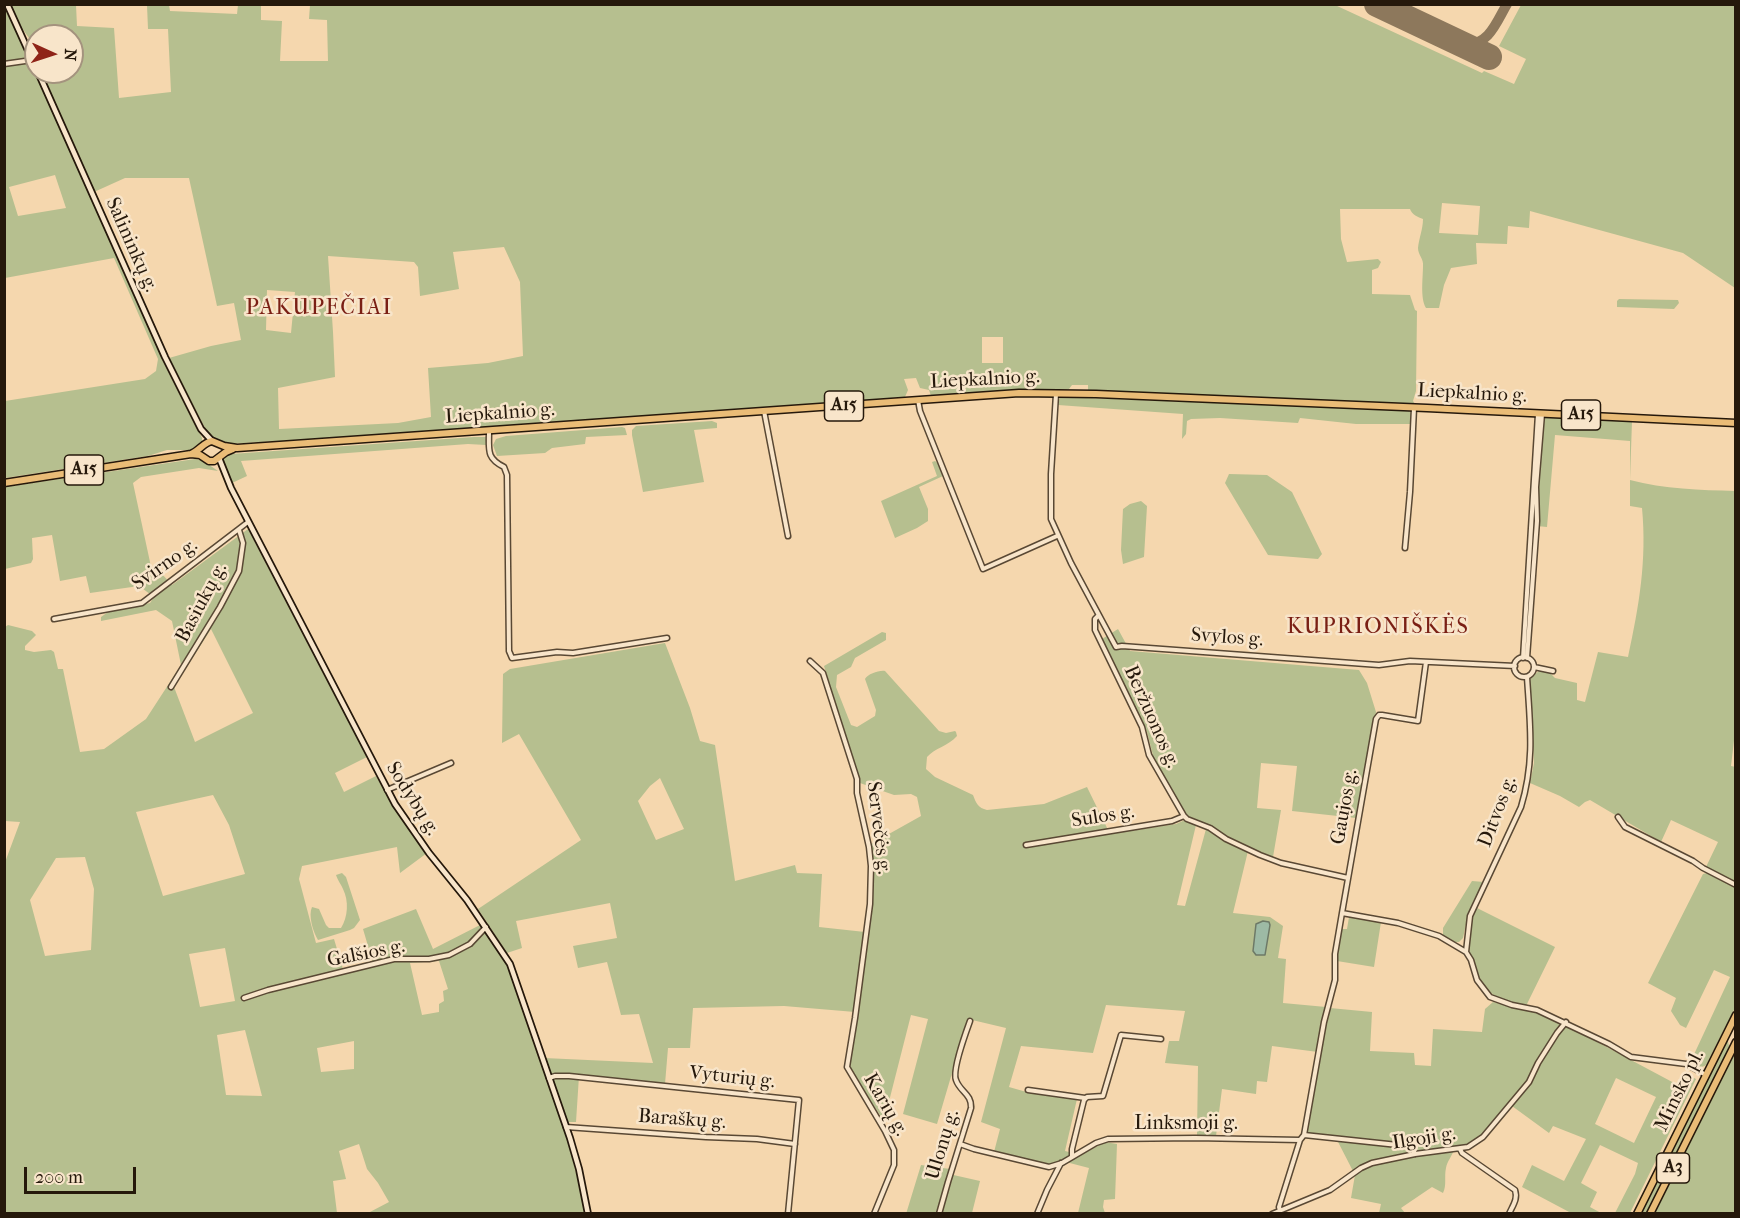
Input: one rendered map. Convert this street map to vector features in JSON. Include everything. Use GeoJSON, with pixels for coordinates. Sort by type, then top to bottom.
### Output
{"type":"FeatureCollection","features":[{"type":"Feature","properties":{"kind":"highway","name":"Liepkalnio g."},"geometry":{"type":"LineString","coordinates":[[237,448],[1019,393],[1414,407],[1540,413],[1593,419],[1736,423]]}},
{"type":"Feature","properties":{"kind":"highway"},"geometry":{"type":"LineString","coordinates":[[191,454],[212,441],[237,448]]}},
{"type":"Feature","properties":{"kind":"highway"},"geometry":{"type":"LineString","coordinates":[[220,445],[222,450],[220,456]]}},
{"type":"Feature","properties":{"kind":"highway"},"geometry":{"type":"LineString","coordinates":[[203,446],[203,457]]}},
{"type":"Feature","properties":{"kind":"highway"},"geometry":{"type":"LineString","coordinates":[[191,454],[211,461],[237,448]]}},
{"type":"Feature","properties":{"kind":"highway","name":"A15"},"geometry":{"type":"LineString","coordinates":[[4,483],[191,454]]}},
{"type":"Feature","properties":{"kind":"highway","name":"Minsko pl."},"geometry":{"type":"LineString","coordinates":[[1637,1214],[1736,1016]]}},
{"type":"Feature","properties":{"kind":"highway"},"geometry":{"type":"LineString","coordinates":[[1730,1027],[1730,1035],[1736,1042]]}},
{"type":"Feature","properties":{"kind":"highway","name":"Minsko pl."},"geometry":{"type":"LineString","coordinates":[[1650,1214],[1736,1042]]}},
{"type":"Feature","properties":{"kind":"main road","name":"Salininkų g."},"geometry":{"type":"LineString","coordinates":[[8,4],[24,41]]}},
{"type":"Feature","properties":{"kind":"main road","name":"Salininkų g."},"geometry":{"type":"LineString","coordinates":[[43,84],[139,299],[201,429],[212,441]]}},
{"type":"Feature","properties":{"kind":"main road","name":"Salininkų g."},"geometry":{"type":"LineString","coordinates":[[201,429],[203,446]]}},
{"type":"Feature","properties":{"kind":"main road","name":"Sodybų g."},"geometry":{"type":"LineString","coordinates":[[220,456],[225,474],[248,522],[387,790],[412,830],[486,927],[513,970],[570,1138],[588,1214]]}},
{"type":"Feature","properties":{"kind":"main road","name":"Sodybų g."},"geometry":{"type":"LineString","coordinates":[[211,461],[217,464],[225,474]]}},
{"type":"Feature","properties":{"kind":"street"},"geometry":{"type":"LineString","coordinates":[[4,64],[24,61]]}},
{"type":"Feature","properties":{"kind":"street","name":"Beržuonos g."},"geometry":{"type":"LineString","coordinates":[[1057,393],[1050,512],[1052,525],[1098,616],[1095,619],[1095,630],[1142,727],[1149,755],[1184,816]]}},
{"type":"Feature","properties":{"kind":"street"},"geometry":{"type":"LineString","coordinates":[[918,400],[920,411],[983,569],[1057,536]]}},
{"type":"Feature","properties":{"kind":"street"},"geometry":{"type":"LineString","coordinates":[[1405,548],[1414,407]]}},
{"type":"Feature","properties":{"kind":"street"},"geometry":{"type":"LineString","coordinates":[[764,411],[788,536]]}},
{"type":"Feature","properties":{"kind":"street"},"geometry":{"type":"LineString","coordinates":[[1525,658],[1536,522],[1540,413]]}},
{"type":"Feature","properties":{"kind":"street"},"geometry":{"type":"LineString","coordinates":[[489,431],[489,455],[504,467],[507,475],[509,651],[512,658],[557,652],[573,653],[667,638]]}},
{"type":"Feature","properties":{"kind":"street","name":"Svirno g."},"geometry":{"type":"LineString","coordinates":[[54,619],[142,603],[248,522]]}},
{"type":"Feature","properties":{"kind":"street","name":"Basiukų g."},"geometry":{"type":"LineString","coordinates":[[171,687],[220,607],[239,571],[243,543],[239,530]]}},
{"type":"Feature","properties":{"kind":"street","name":"Svylos g."},"geometry":{"type":"LineString","coordinates":[[1098,616],[1116,647],[1379,665],[1410,661],[1515,666]]}},
{"type":"Feature","properties":{"kind":"street"},"geometry":{"type":"LineString","coordinates":[[1525,658],[1532,661],[1534,667],[1532,673],[1527,677],[1518,675],[1515,666],[1517,660],[1525,658]]}},
{"type":"Feature","properties":{"kind":"street","name":"Servečės g."},"geometry":{"type":"LineString","coordinates":[[810,661],[823,673],[858,778],[856,793],[869,847],[870,904],[856,1008]]}},
{"type":"Feature","properties":{"kind":"street","name":"Gaujos g."},"geometry":{"type":"LineString","coordinates":[[1304,1136],[1324,1023],[1335,980],[1335,954],[1341,913],[1376,719],[1382,715],[1418,721],[1426,662]]}},
{"type":"Feature","properties":{"kind":"street"},"geometry":{"type":"LineString","coordinates":[[1534,667],[1553,671]]}},
{"type":"Feature","properties":{"kind":"street","name":"Ditvos g."},"geometry":{"type":"LineString","coordinates":[[1466,952],[1470,916],[1521,807],[1527,789],[1531,759],[1527,677]]}},
{"type":"Feature","properties":{"kind":"street"},"geometry":{"type":"LineString","coordinates":[[387,790],[451,763]]}},
{"type":"Feature","properties":{"kind":"street"},"geometry":{"type":"LineString","coordinates":[[1184,816],[1260,855],[1348,878]]}},
{"type":"Feature","properties":{"kind":"street","name":"Sulos g."},"geometry":{"type":"LineString","coordinates":[[1026,845],[1172,821],[1184,816]]}},
{"type":"Feature","properties":{"kind":"street"},"geometry":{"type":"LineString","coordinates":[[1618,817],[1625,827],[1736,885]]}},
{"type":"Feature","properties":{"kind":"street"},"geometry":{"type":"LineString","coordinates":[[1341,913],[1417,928],[1439,936],[1466,952],[1477,980],[1490,997],[1512,1005],[1537,1010],[1566,1022],[1631,1057],[1686,1064],[1706,1075]]}},
{"type":"Feature","properties":{"kind":"street","name":"Galšios g."},"geometry":{"type":"LineString","coordinates":[[244,998],[394,959],[429,959],[449,955],[470,944],[486,927]]}},
{"type":"Feature","properties":{"kind":"street","name":"Karių g."},"geometry":{"type":"LineString","coordinates":[[856,1008],[847,1068],[885,1131],[895,1156],[894,1165],[874,1214]]}},
{"type":"Feature","properties":{"kind":"street","name":"Ulonų g."},"geometry":{"type":"LineString","coordinates":[[939,1214],[971,1108],[969,1097],[958,1084],[955,1074],[970,1021]]}},
{"type":"Feature","properties":{"kind":"street","name":"Ilgoji g."},"geometry":{"type":"LineString","coordinates":[[1272,1214],[1329,1190],[1372,1163],[1415,1154],[1468,1148],[1483,1137],[1529,1082],[1538,1063],[1566,1022]]}},
{"type":"Feature","properties":{"kind":"street"},"geometry":{"type":"LineString","coordinates":[[1028,1090],[1085,1098],[1103,1096],[1121,1035],[1161,1039]]}},
{"type":"Feature","properties":{"kind":"street","name":"Vyturių g."},"geometry":{"type":"LineString","coordinates":[[549,1077],[569,1076],[800,1100],[788,1214]]}},
{"type":"Feature","properties":{"kind":"street"},"geometry":{"type":"LineString","coordinates":[[1072,1156],[1085,1098]]}},
{"type":"Feature","properties":{"kind":"street","name":"Baraškų g."},"geometry":{"type":"LineString","coordinates":[[566,1127],[757,1139],[795,1144]]}},
{"type":"Feature","properties":{"kind":"street"},"geometry":{"type":"LineString","coordinates":[[1280,1211],[1279,1207],[1299,1140],[1304,1136],[1407,1146],[1415,1154]]}},
{"type":"Feature","properties":{"kind":"street","name":"Linksmoji g."},"geometry":{"type":"LineString","coordinates":[[1049,1167],[1062,1163],[1103,1140],[1195,1138],[1299,1140]]}},
{"type":"Feature","properties":{"kind":"street"},"geometry":{"type":"LineString","coordinates":[[960,1144],[1049,1167],[1053,1178]]}},
{"type":"Feature","properties":{"kind":"street"},"geometry":{"type":"LineString","coordinates":[[1460,1149],[1462,1153],[1515,1190],[1516,1201],[1509,1214]]}},
{"type":"Feature","properties":{"kind":"street"},"geometry":{"type":"LineString","coordinates":[[1037,1214],[1062,1163]]}},
{"type":"Feature","properties":{"kind":"shaded area"},"geometry":{"type":"Polygon","coordinates":[[[4,5],[24,49],[24,84],[40,84],[202,438],[202,444],[194,450],[167,450],[148,456],[5,478],[5,401],[145,379],[156,371],[158,359],[114,258],[5,278],[4,5]],[[55,175],[9,187],[18,216],[66,208],[55,175]]]}},
{"type":"Feature","properties":{"kind":"shaded area"},"geometry":{"type":"Polygon","coordinates":[[[10,5],[76,5],[77,24],[24,24],[24,31],[10,5]]]}},
{"type":"Feature","properties":{"kind":"shaded area"},"geometry":{"type":"Polygon","coordinates":[[[147,5],[169,5],[170,11],[237,14],[238,5],[261,5],[261,20],[282,21],[280,61],[328,61],[327,20],[309,19],[310,5],[1335,5],[1482,73],[1484,71],[1514,84],[1526,59],[1499,46],[1521,5],[1735,5],[1735,288],[1683,253],[1530,211],[1529,228],[1508,226],[1507,244],[1476,243],[1477,264],[1451,268],[1444,285],[1439,308],[1426,308],[1422,293],[1423,264],[1418,248],[1423,219],[1410,209],[1340,209],[1341,239],[1347,262],[1378,259],[1381,262],[1378,268],[1372,270],[1372,294],[1410,295],[1417,311],[1416,391],[1413,401],[1415,404],[1088,390],[1088,385],[1072,385],[1069,389],[1022,389],[931,396],[929,390],[920,388],[916,378],[904,379],[908,390],[905,397],[413,434],[225,444],[211,437],[205,428],[169,358],[241,340],[234,303],[217,306],[189,178],[125,178],[94,192],[46,84],[84,84],[84,26],[114,28],[119,98],[171,92],[168,29],[148,29],[147,5]],[[1442,203],[1439,233],[1478,235],[1480,206],[1442,203]],[[504,247],[453,252],[459,289],[420,296],[418,267],[414,262],[328,256],[335,377],[278,388],[279,429],[398,423],[431,417],[428,368],[488,363],[523,356],[520,282],[504,247]],[[267,290],[266,330],[291,333],[295,292],[267,290]],[[982,337],[982,363],[1003,363],[1003,337],[982,337]]]}},
{"type":"Feature","properties":{"kind":"shaded area"},"geometry":{"type":"Polygon","coordinates":[[[1619,299],[1678,300],[1679,303],[1674,309],[1617,307],[1619,299]]]}},
{"type":"Feature","properties":{"kind":"shaded area"},"geometry":{"type":"Polygon","coordinates":[[[1060,397],[1408,410],[1412,414],[1412,424],[1356,424],[1300,418],[1298,423],[1220,418],[1191,419],[1187,421],[1186,434],[1182,439],[1183,414],[1058,405],[1060,397]]]}},
{"type":"Feature","properties":{"kind":"shaded area"},"geometry":{"type":"Polygon","coordinates":[[[1545,417],[1632,421],[1630,480],[1630,441],[1555,435],[1547,527],[1537,526],[1537,485],[1540,473],[1542,420],[1545,417]]]}},
{"type":"Feature","properties":{"kind":"shaded area"},"geometry":{"type":"Polygon","coordinates":[[[712,421],[717,423],[717,428],[694,430],[704,482],[643,492],[632,430],[636,426],[712,421]]]}},
{"type":"Feature","properties":{"kind":"shaded area"},"geometry":{"type":"Polygon","coordinates":[[[625,428],[627,435],[586,437],[585,444],[552,448],[545,453],[497,456],[493,445],[496,439],[506,436],[625,428]]]}},
{"type":"Feature","properties":{"kind":"shaded area"},"geometry":{"type":"Polygon","coordinates":[[[486,437],[486,445],[468,444],[241,461],[247,476],[232,483],[222,463],[223,458],[231,454],[486,437]]]}},
{"type":"Feature","properties":{"kind":"shaded area"},"geometry":{"type":"Polygon","coordinates":[[[195,459],[202,460],[218,471],[199,468],[141,477],[133,483],[153,576],[162,574],[172,585],[248,529],[367,757],[335,773],[344,792],[376,776],[395,809],[427,853],[400,873],[397,847],[302,866],[299,879],[316,943],[334,939],[343,969],[373,963],[363,929],[416,909],[433,949],[482,924],[505,960],[512,976],[566,1133],[586,1213],[368,1213],[389,1202],[367,1169],[359,1144],[339,1151],[346,1179],[333,1181],[337,1213],[5,1213],[4,865],[20,822],[5,821],[5,627],[8,625],[32,631],[36,635],[25,646],[25,650],[54,652],[58,669],[63,669],[80,752],[104,749],[146,719],[181,665],[172,621],[156,610],[101,621],[101,617],[108,612],[150,603],[154,597],[139,586],[90,593],[86,576],[60,581],[52,535],[32,538],[33,559],[31,563],[5,569],[5,487],[195,459]],[[211,629],[174,687],[195,742],[253,713],[211,629]],[[213,795],[136,812],[163,896],[245,874],[229,825],[213,795]],[[85,857],[56,858],[30,900],[45,956],[91,950],[94,889],[85,857]],[[225,948],[189,954],[200,1007],[235,1001],[225,948]],[[439,961],[410,963],[422,1015],[439,1012],[439,1004],[444,1001],[443,991],[448,989],[439,961]],[[245,1030],[217,1035],[226,1095],[262,1096],[245,1030]],[[354,1041],[317,1048],[321,1072],[354,1069],[354,1041]]]}},
{"type":"Feature","properties":{"kind":"shaded area"},"geometry":{"type":"Polygon","coordinates":[[[935,461],[940,465],[943,476],[919,487],[928,509],[928,521],[895,538],[881,501],[937,476],[932,462],[935,461]]]}},
{"type":"Feature","properties":{"kind":"shaded area"},"geometry":{"type":"Polygon","coordinates":[[[1229,474],[1267,475],[1292,492],[1322,554],[1318,559],[1268,555],[1225,483],[1229,474]]]}},
{"type":"Feature","properties":{"kind":"shaded area"},"geometry":{"type":"Polygon","coordinates":[[[1630,480],[1669,487],[1735,491],[1736,724],[1731,766],[1736,767],[1735,882],[1706,867],[1718,842],[1671,820],[1661,842],[1590,800],[1579,807],[1530,783],[1534,763],[1529,679],[1539,671],[1549,672],[1555,678],[1577,683],[1577,700],[1585,702],[1598,652],[1628,657],[1639,601],[1643,565],[1642,508],[1630,506],[1630,480]]]}},
{"type":"Feature","properties":{"kind":"shaded area"},"geometry":{"type":"Polygon","coordinates":[[[1141,501],[1147,506],[1144,557],[1123,564],[1121,550],[1123,509],[1141,501]]]}},
{"type":"Feature","properties":{"kind":"shaded area"},"geometry":{"type":"Polygon","coordinates":[[[1118,629],[1130,651],[1359,670],[1367,683],[1376,712],[1356,818],[1292,811],[1297,766],[1261,763],[1257,808],[1281,810],[1273,857],[1229,839],[1188,817],[1154,759],[1147,732],[1102,639],[1118,629]]]}},
{"type":"Feature","properties":{"kind":"shaded area"},"geometry":{"type":"Polygon","coordinates":[[[882,632],[886,633],[886,640],[855,658],[851,667],[837,675],[836,687],[851,725],[857,727],[875,716],[876,710],[865,679],[874,673],[885,671],[939,731],[956,732],[957,736],[927,757],[926,769],[935,777],[973,795],[981,808],[987,810],[1044,804],[1087,787],[1110,834],[1176,824],[1185,820],[1196,825],[1177,905],[1185,906],[1206,829],[1248,851],[1233,913],[1270,917],[1283,926],[1278,958],[1286,959],[1283,1003],[1326,1007],[1318,1052],[1272,1046],[1267,1082],[1257,1081],[1256,1094],[1222,1089],[1216,1136],[1197,1135],[1198,1066],[1165,1063],[1169,1041],[1179,1041],[1185,1011],[1106,1005],[1093,1053],[1021,1046],[1009,1087],[1030,1093],[1077,1099],[1065,1151],[1081,1155],[1105,1142],[1117,1144],[1115,1199],[1104,1200],[1105,1213],[1078,1213],[1089,1168],[1062,1161],[1056,1169],[994,1152],[1000,1129],[981,1122],[1006,1028],[968,1019],[937,1124],[903,1114],[928,1019],[911,1015],[884,1121],[850,1070],[869,930],[871,844],[921,816],[917,797],[911,794],[894,795],[860,783],[824,666],[882,632]]]}},
{"type":"Feature","properties":{"kind":"shaded area"},"geometry":{"type":"Polygon","coordinates":[[[665,643],[700,741],[715,745],[735,881],[795,865],[797,873],[822,874],[819,927],[865,932],[855,1012],[784,1006],[693,1008],[690,1048],[668,1048],[665,1084],[579,1076],[576,1122],[568,1122],[544,1058],[653,1063],[639,1014],[621,1015],[607,962],[578,968],[573,946],[617,938],[610,903],[516,921],[522,948],[507,953],[478,909],[581,840],[519,734],[502,743],[503,674],[510,669],[665,643]],[[660,778],[638,801],[656,840],[684,829],[660,778]]]}},
{"type":"Feature","properties":{"kind":"shaded area"},"geometry":{"type":"Polygon","coordinates":[[[342,873],[346,877],[360,920],[350,930],[318,940],[312,924],[312,907],[319,909],[329,928],[341,928],[345,919],[346,899],[336,875],[342,873]]]}},
{"type":"Feature","properties":{"kind":"shaded area"},"geometry":{"type":"Polygon","coordinates":[[[1707,873],[1735,888],[1735,1008],[1706,1065],[1700,1067],[1690,1063],[1730,977],[1714,970],[1686,1028],[1680,1025],[1671,1011],[1676,998],[1648,983],[1703,874],[1707,873]]]}},
{"type":"Feature","properties":{"kind":"shaded area"},"geometry":{"type":"Polygon","coordinates":[[[1472,881],[1484,882],[1468,915],[1463,938],[1455,942],[1443,935],[1443,928],[1472,881]]]}},
{"type":"Feature","properties":{"kind":"shaded area"},"geometry":{"type":"Polygon","coordinates":[[[1475,907],[1555,947],[1526,1006],[1498,998],[1479,980],[1470,955],[1468,939],[1475,907]]]}},
{"type":"Feature","properties":{"kind":"shaded area"},"geometry":{"type":"Polygon","coordinates":[[[1349,917],[1381,922],[1374,967],[1337,961],[1341,929],[1347,929],[1349,917]]]}},
{"type":"Feature","properties":{"kind":"shaded area"},"geometry":{"type":"Polygon","coordinates":[[[1263,921],[1269,922],[1270,925],[1265,955],[1256,955],[1253,951],[1256,924],[1263,921]]]}},
{"type":"Feature","properties":{"kind":"shaded area"},"geometry":{"type":"Polygon","coordinates":[[[1493,1002],[1543,1014],[1562,1023],[1522,1089],[1479,1137],[1472,1143],[1454,1149],[1445,1171],[1443,1193],[1432,1187],[1401,1208],[1405,1213],[1379,1213],[1381,1204],[1351,1198],[1355,1175],[1336,1138],[1307,1133],[1325,1024],[1330,1008],[1372,1012],[1370,1051],[1414,1053],[1415,1065],[1431,1066],[1433,1029],[1482,1032],[1485,1009],[1493,1002]]]}},
{"type":"Feature","properties":{"kind":"shaded area"},"geometry":{"type":"Polygon","coordinates":[[[1567,1027],[1571,1028],[1681,1086],[1686,1074],[1696,1079],[1630,1213],[1615,1213],[1635,1174],[1638,1163],[1600,1145],[1581,1183],[1597,1192],[1590,1207],[1601,1213],[1571,1213],[1522,1187],[1532,1165],[1564,1181],[1586,1139],[1553,1126],[1549,1133],[1512,1106],[1532,1079],[1551,1044],[1567,1027]],[[1616,1078],[1595,1124],[1634,1143],[1656,1097],[1616,1078]]]}},
{"type":"Feature","properties":{"kind":"shaded area"},"geometry":{"type":"Polygon","coordinates":[[[1728,1041],[1729,1046],[1718,1073],[1647,1213],[1640,1214],[1725,1042],[1728,1041]]]}},
{"type":"Feature","properties":{"kind":"shaded area"},"geometry":{"type":"Polygon","coordinates":[[[1735,1053],[1735,1213],[1655,1213],[1735,1053]]]}},
{"type":"Feature","properties":{"kind":"shaded area"},"geometry":{"type":"Polygon","coordinates":[[[921,1165],[950,1169],[949,1174],[980,1181],[972,1213],[906,1214],[921,1165]]]}},
{"type":"Feature","properties":{"kind":"taxiway"},"geometry":{"type":"LineString","coordinates":[[1465,45],[1473,44],[1486,37],[1507,4]]}},
{"type":"Feature","properties":{"kind":"runway"},"geometry":{"type":"LineString","coordinates":[[1377,4],[1489,57]]}},
{"type":"Feature","properties":{"kind":"district","name":"PAKUPEČIAI"},"geometry":{"type":"Point","coordinates":[319,309]}},
{"type":"Feature","properties":{"kind":"district","name":"KUPRIONIŠKĖS"},"geometry":{"type":"Point","coordinates":[1378,628]}}]}
